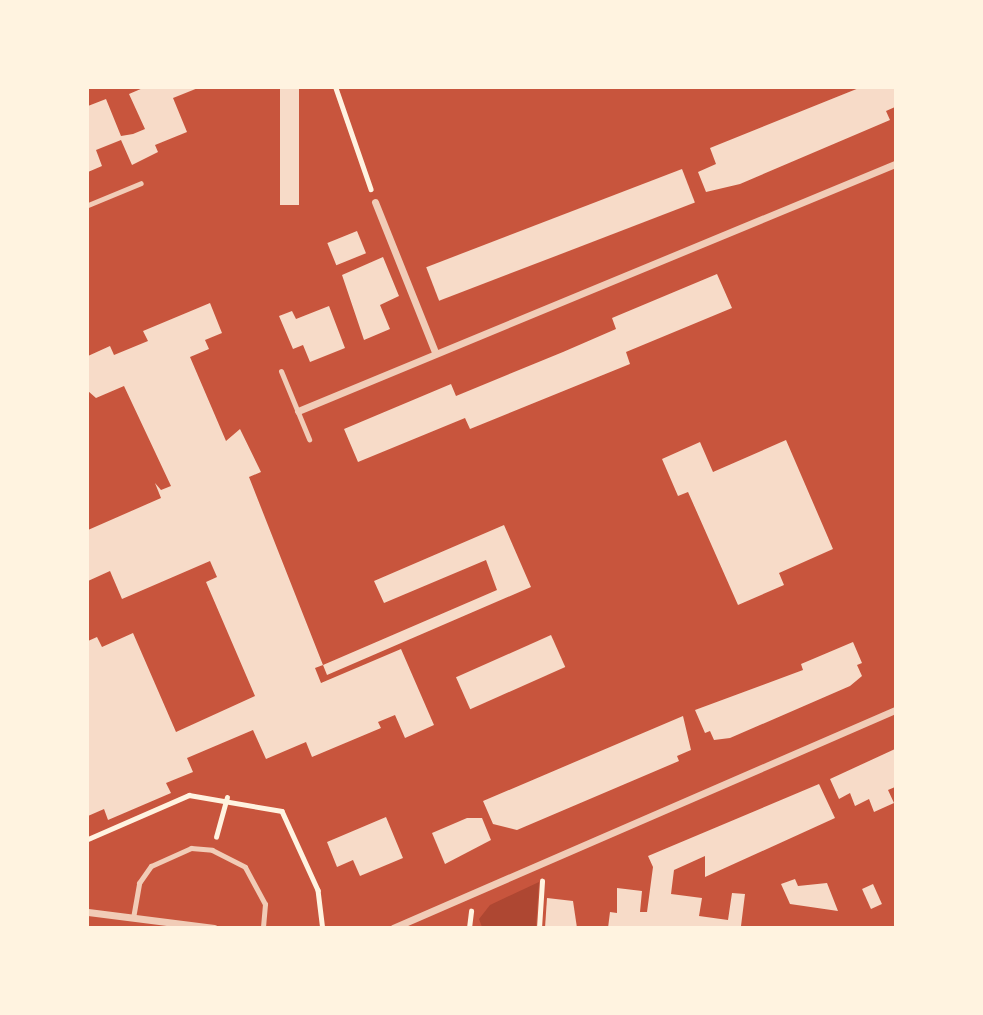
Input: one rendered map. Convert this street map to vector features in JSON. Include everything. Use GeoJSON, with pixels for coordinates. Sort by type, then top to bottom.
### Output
{"type":"FeatureCollection","features":[{"type":"Feature","properties":{"kind":"street"},"geometry":{"type":"LineString","coordinates":[[298,411],[435,352],[895,164]]}},
{"type":"Feature","properties":{"kind":"street"},"geometry":{"type":"LineString","coordinates":[[375,202],[435,352]]}},
{"type":"Feature","properties":{"kind":"street"},"geometry":{"type":"LineString","coordinates":[[393,928],[544,859],[895,710]]}},
{"type":"Feature","properties":{"kind":"street"},"geometry":{"type":"LineString","coordinates":[[88,912],[214,928]]}},
{"type":"Feature","properties":{"kind":"lane"},"geometry":{"type":"LineString","coordinates":[[88,205],[141,183]]}},
{"type":"Feature","properties":{"kind":"lane"},"geometry":{"type":"LineString","coordinates":[[281,370],[309,439]]}},
{"type":"Feature","properties":{"kind":"lane"},"geometry":{"type":"LineString","coordinates":[[132,918],[139,883],[151,866],[173,852],[212,850],[245,867],[258,883],[263,928]]}},
{"type":"Feature","properties":{"kind":"path"},"geometry":{"type":"LineString","coordinates":[[336,88],[375,202]]}},
{"type":"Feature","properties":{"kind":"path"},"geometry":{"type":"LineString","coordinates":[[88,839],[189,795],[227,797],[282,811],[317,890],[323,928]]}},
{"type":"Feature","properties":{"kind":"path"},"geometry":{"type":"LineString","coordinates":[[212,850],[227,797]]}},
{"type":"Feature","properties":{"kind":"path"},"geometry":{"type":"LineString","coordinates":[[539,928],[544,859]]}},
{"type":"Feature","properties":{"kind":"shaded area"},"geometry":{"type":"Polygon","coordinates":[[[539,882],[536,927],[482,927],[479,919],[490,905],[539,882]]]}},
{"type":"Feature","properties":{"kind":"building"},"geometry":{"type":"Polygon","coordinates":[[[143,88],[198,88],[173,98],[187,132],[155,145],[158,152],[132,165],[121,140],[96,150],[102,166],[88,172],[88,106],[106,99],[121,136],[133,134],[145,129],[129,94],[143,88]]]}},
{"type":"Feature","properties":{"kind":"building"},"geometry":{"type":"Polygon","coordinates":[[[280,88],[299,88],[299,205],[280,205],[280,88]]]}},
{"type":"Feature","properties":{"kind":"building"},"geometry":{"type":"Polygon","coordinates":[[[859,88],[895,88],[895,107],[886,111],[890,120],[740,184],[706,192],[698,172],[716,164],[710,148],[859,88]]]}},
{"type":"Feature","properties":{"kind":"building"},"geometry":{"type":"Polygon","coordinates":[[[682,169],[695,203],[439,301],[426,267],[682,169]]]}},
{"type":"Feature","properties":{"kind":"building"},"geometry":{"type":"Polygon","coordinates":[[[357,231],[366,253],[336,265],[327,243],[357,231]]]}},
{"type":"Feature","properties":{"kind":"building"},"geometry":{"type":"Polygon","coordinates":[[[383,257],[399,296],[380,305],[390,329],[364,340],[342,275],[383,257]]]}},
{"type":"Feature","properties":{"kind":"building"},"geometry":{"type":"Polygon","coordinates":[[[717,274],[732,308],[626,352],[630,364],[470,429],[465,418],[358,462],[344,429],[451,384],[456,396],[563,352],[616,329],[612,318],[717,274]]]}},
{"type":"Feature","properties":{"kind":"building"},"geometry":{"type":"Polygon","coordinates":[[[210,303],[222,333],[205,340],[209,349],[190,357],[226,441],[240,429],[261,472],[249,477],[323,665],[315,668],[321,683],[401,649],[434,725],[405,738],[395,715],[378,722],[381,728],[312,757],[306,742],[266,759],[253,730],[187,758],[193,772],[166,783],[171,793],[108,820],[104,809],[88,816],[88,641],[97,637],[102,647],[133,633],[176,732],[255,696],[206,582],[217,577],[210,561],[122,599],[110,571],[88,581],[88,530],[161,498],[155,483],[161,490],[171,486],[124,386],[96,398],[88,391],[88,356],[110,346],[114,355],[148,341],[143,331],[210,303]]]}},
{"type":"Feature","properties":{"kind":"building"},"geometry":{"type":"Polygon","coordinates":[[[329,306],[345,348],[310,362],[303,345],[293,349],[279,316],[292,311],[296,319],[329,306]]]}},
{"type":"Feature","properties":{"kind":"building"},"geometry":{"type":"Polygon","coordinates":[[[786,440],[833,549],[779,573],[784,585],[738,605],[688,492],[678,496],[662,459],[700,442],[713,472],[786,440]]]}},
{"type":"Feature","properties":{"kind":"building"},"geometry":{"type":"Polygon","coordinates":[[[504,525],[531,587],[327,675],[323,665],[497,590],[486,560],[384,603],[374,581],[504,525]]]}},
{"type":"Feature","properties":{"kind":"building"},"geometry":{"type":"Polygon","coordinates":[[[551,635],[565,667],[470,709],[456,677],[551,635]]]}},
{"type":"Feature","properties":{"kind":"building"},"geometry":{"type":"Polygon","coordinates":[[[853,642],[862,663],[857,665],[862,676],[850,686],[730,738],[714,740],[710,731],[705,733],[695,710],[803,670],[801,664],[853,642]]]}},
{"type":"Feature","properties":{"kind":"building"},"geometry":{"type":"Polygon","coordinates":[[[683,716],[691,750],[677,756],[679,761],[517,830],[493,824],[483,801],[683,716]]]}},
{"type":"Feature","properties":{"kind":"building"},"geometry":{"type":"Polygon","coordinates":[[[895,749],[895,787],[888,790],[894,803],[874,812],[869,799],[855,806],[850,793],[839,799],[830,779],[895,749]]]}},
{"type":"Feature","properties":{"kind":"building"},"geometry":{"type":"Polygon","coordinates":[[[819,784],[835,818],[705,877],[705,856],[674,870],[671,894],[702,898],[699,916],[728,920],[732,893],[745,894],[741,926],[608,928],[610,912],[617,913],[617,888],[642,891],[640,912],[647,912],[653,867],[648,856],[819,784]]]}},
{"type":"Feature","properties":{"kind":"building"},"geometry":{"type":"Polygon","coordinates":[[[386,817],[403,858],[360,876],[353,860],[337,867],[327,842],[386,817]]]}},
{"type":"Feature","properties":{"kind":"building"},"geometry":{"type":"Polygon","coordinates":[[[467,818],[482,818],[491,840],[445,864],[432,833],[467,818]]]}},
{"type":"Feature","properties":{"kind":"building"},"geometry":{"type":"Polygon","coordinates":[[[795,879],[798,886],[827,883],[838,911],[790,904],[781,884],[795,879]]]}},
{"type":"Feature","properties":{"kind":"building"},"geometry":{"type":"Polygon","coordinates":[[[873,884],[882,904],[871,909],[862,889],[873,884]]]}},
{"type":"Feature","properties":{"kind":"building"},"geometry":{"type":"Polygon","coordinates":[[[547,898],[573,901],[577,928],[545,928],[547,898]]]}}]}
